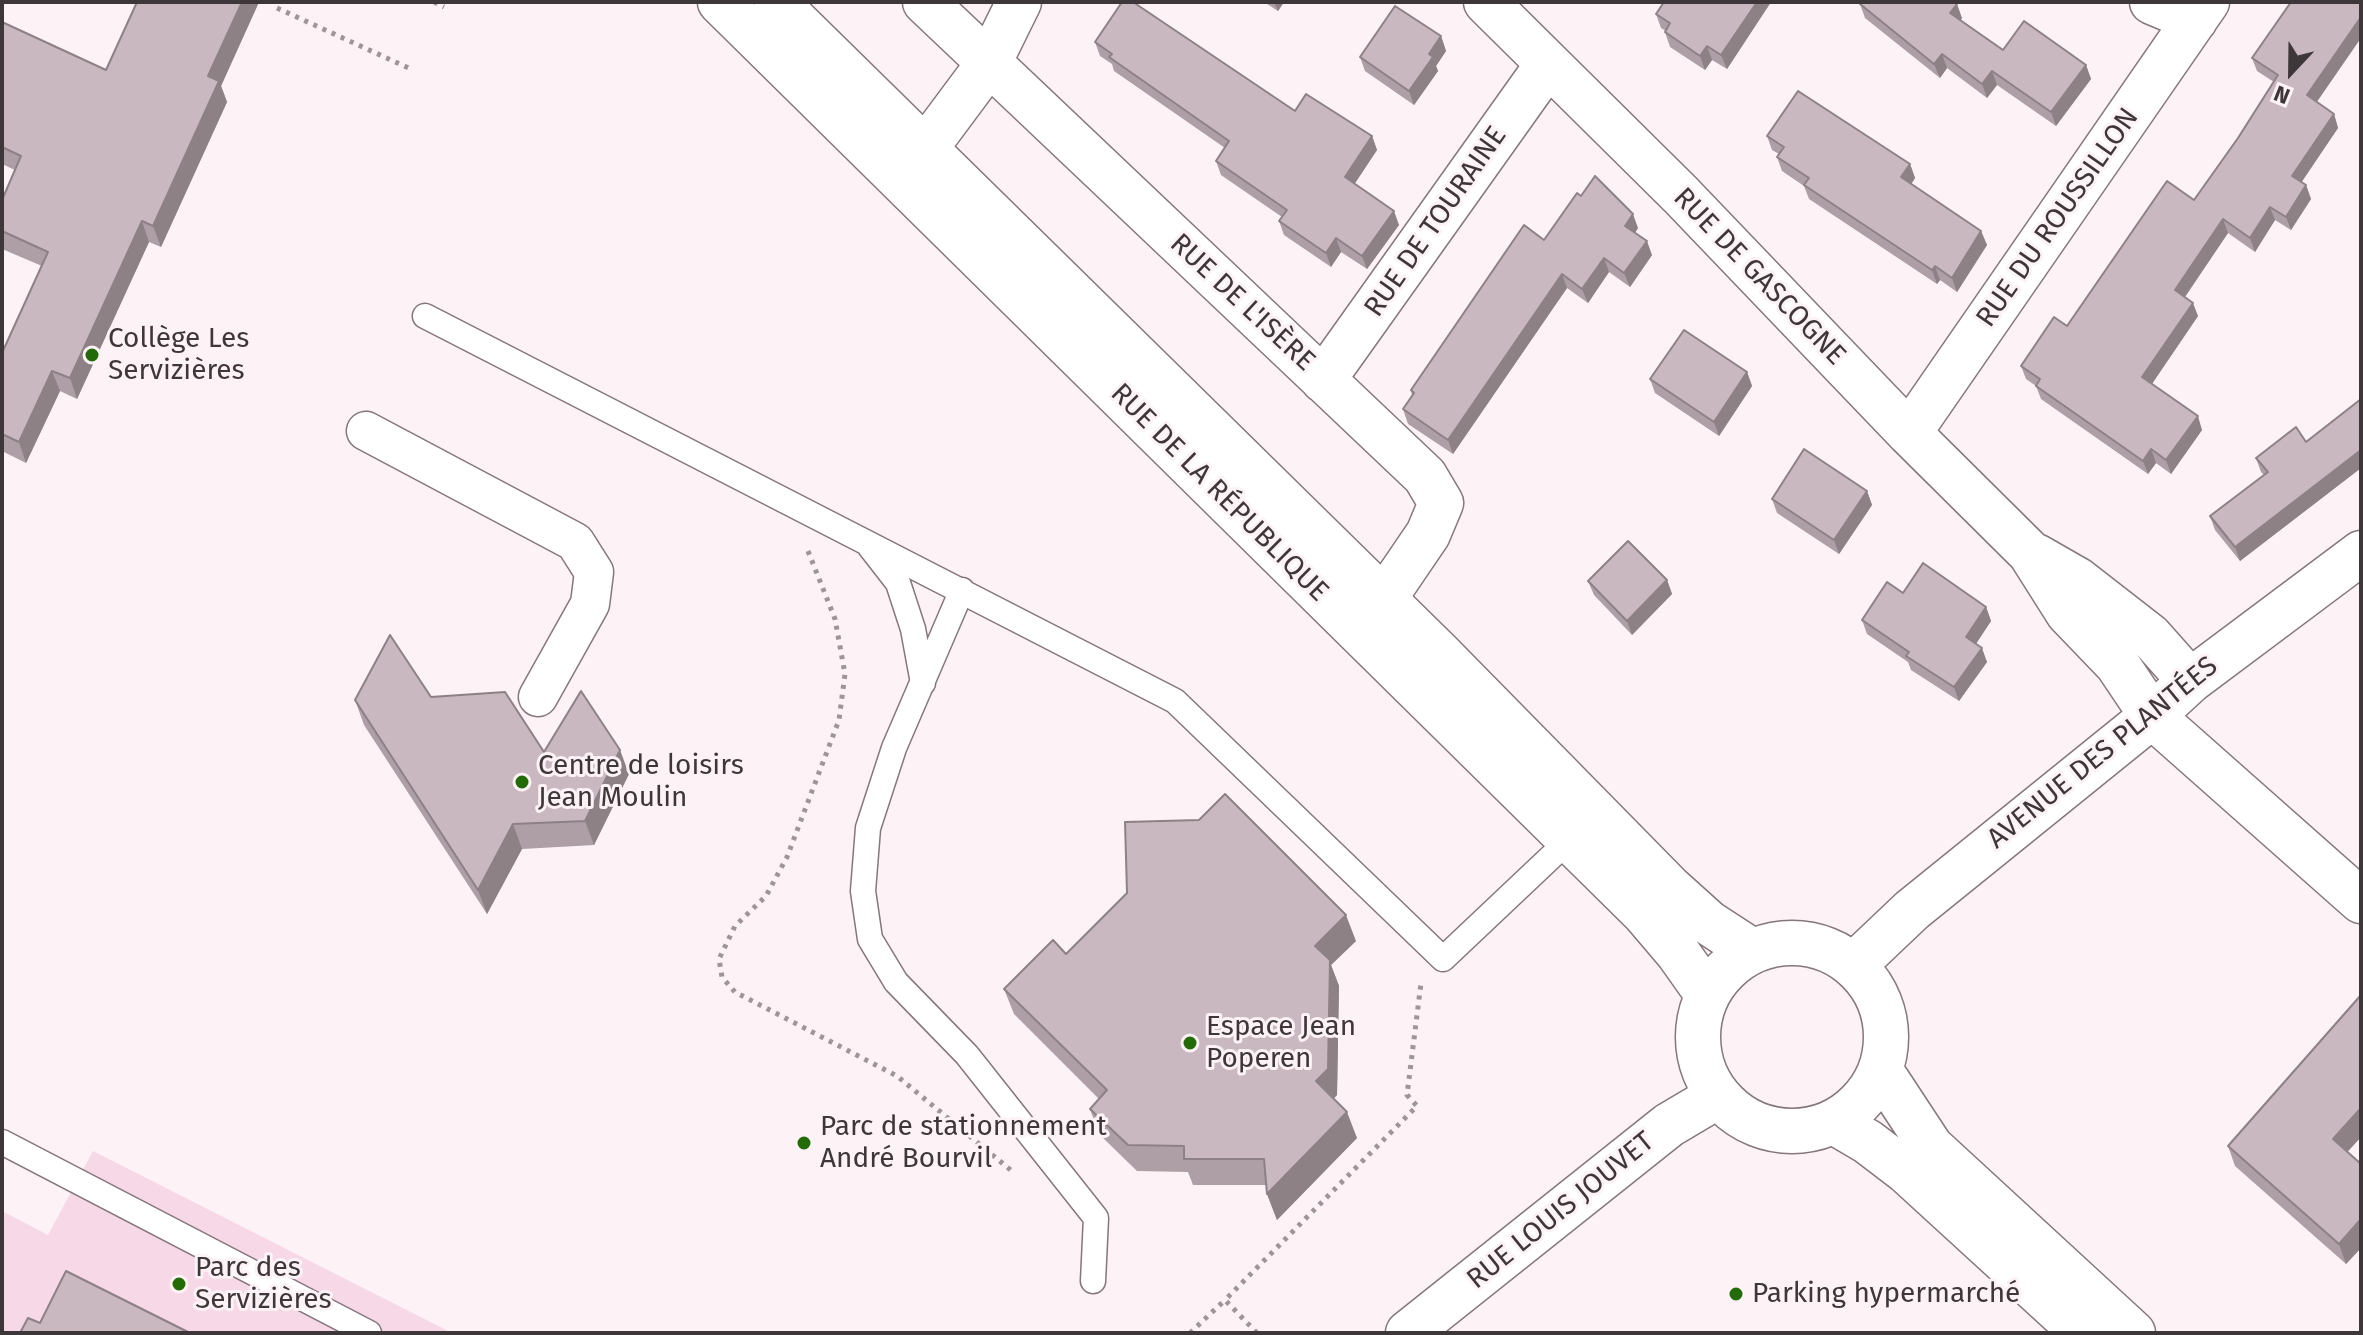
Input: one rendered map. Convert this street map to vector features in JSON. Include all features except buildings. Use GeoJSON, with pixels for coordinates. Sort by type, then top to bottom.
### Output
{"type":"FeatureCollection","features":[{"type":"Feature","properties":{"kind":"street","name":"RUE DE LA RÉPUBLIQUE"},"geometry":{"type":"LineString","coordinates":[[720,2],[912,164],[1372,616],[1709,923],[1752,951]]}},
{"type":"Feature","properties":{"kind":"street","name":"RUE DE LA RÉPUBLIQUE"},"geometry":{"type":"LineString","coordinates":[[776,2],[912,164]]}},
{"type":"Feature","properties":{"kind":"street","name":"RUE DE L'ISÈRE"},"geometry":{"type":"LineString","coordinates":[[925,2],[1425,476],[1441,503],[1428,534],[1372,616]]}},
{"type":"Feature","properties":{"kind":"street"},"geometry":{"type":"LineString","coordinates":[[912,164],[989,63],[1019,2]]}},
{"type":"Feature","properties":{"kind":"street","name":"RUE DE GASCOGNE"},"geometry":{"type":"LineString","coordinates":[[1486,2],[1681,195],[1909,433],[2030,553],[2068,613],[2117,664],[2152,716],[2361,901]]}},
{"type":"Feature","properties":{"kind":"street"},"geometry":{"type":"LineString","coordinates":[[2152,2],[2201,11]]}},
{"type":"Feature","properties":{"kind":"street","name":"RUE DU ROUSSILLON"},"geometry":{"type":"LineString","coordinates":[[1909,433],[2201,11]]}},
{"type":"Feature","properties":{"kind":"street","name":"RUE DE TOURAINE"},"geometry":{"type":"LineString","coordinates":[[1323,380],[1548,64]]}},
{"type":"Feature","properties":{"kind":"street"},"geometry":{"type":"LineString","coordinates":[[366,431],[575,542],[594,572],[590,604],[538,697]]}},
{"type":"Feature","properties":{"kind":"street","name":"RUE DE GASCOGNE"},"geometry":{"type":"LineString","coordinates":[[2030,553],[2078,580],[2150,636],[2190,681]]}},
{"type":"Feature","properties":{"kind":"street","name":"AVENUE DES PLANTÉES"},"geometry":{"type":"LineString","coordinates":[[1854,965],[1912,910],[2152,716],[2190,681],[2361,553]]}},
{"type":"Feature","properties":{"kind":"street","name":"RUE DE LA RÉPUBLIQUE"},"geometry":{"type":"LineString","coordinates":[[1372,616],[1570,839],[1644,913],[1707,994]]}},
{"type":"Feature","properties":{"kind":"street"},"geometry":{"type":"LineString","coordinates":[[1778,943],[1805,943],[1831,950],[1854,965],[1873,987],[1885,1014],[1887,1042],[1881,1071],[1863,1101],[1834,1122],[1803,1131],[1772,1130],[1733,1111],[1718,1096],[1704,1073],[1698,1047],[1699,1020],[1707,994],[1726,969],[1752,951],[1778,943]]}},
{"type":"Feature","properties":{"kind":"street"},"geometry":{"type":"LineString","coordinates":[[1881,1071],[1931,1147],[2133,1333]]}},
{"type":"Feature","properties":{"kind":"street","name":"RUE LOUIS JOUVET"},"geometry":{"type":"LineString","coordinates":[[1408,1333],[1669,1125],[1718,1096]]}},
{"type":"Feature","properties":{"kind":"street"},"geometry":{"type":"LineString","coordinates":[[1834,1122],[1868,1142],[1906,1171],[2083,1333]]}},
{"type":"Feature","properties":{"kind":"lane"},"geometry":{"type":"LineString","coordinates":[[425,316],[1175,701],[1443,959],[1570,839]]}},
{"type":"Feature","properties":{"kind":"lane"},"geometry":{"type":"LineString","coordinates":[[864,540],[898,583],[913,629],[923,683]]}},
{"type":"Feature","properties":{"kind":"lane"},"geometry":{"type":"LineString","coordinates":[[962,590],[894,748],[868,828],[863,891],[870,939],[896,982],[967,1055],[1096,1218],[1093,1281]]}},
{"type":"Feature","properties":{"kind":"lane"},"geometry":{"type":"LineString","coordinates":[[2,1142],[369,1333]]}},
{"type":"Feature","properties":{"kind":"path"},"geometry":{"type":"LineString","coordinates":[[434,2],[444,7]]}},
{"type":"Feature","properties":{"kind":"path"},"geometry":{"type":"LineString","coordinates":[[277,8],[413,70]]}},
{"type":"Feature","properties":{"kind":"path"},"geometry":{"type":"LineString","coordinates":[[1190,1333],[1417,1106],[1407,1095],[1421,980],[1443,959]]}},
{"type":"Feature","properties":{"kind":"path"},"geometry":{"type":"LineString","coordinates":[[1225,1300],[1257,1333]]}},
{"type":"Feature","properties":{"kind":"shaded area","name":"Parc des Servizières"},"geometry":{"type":"Polygon","coordinates":[[[93,1151],[452,1333],[2,1333],[2,1211],[48,1235],[93,1151]]]}},
{"type":"Feature","properties":{"kind":"place","name":"Collège Les Servizières"},"geometry":{"type":"Point","coordinates":[92,355]}},
{"type":"Feature","properties":{"kind":"place","name":"Centre de loisirs Jean Moulin"},"geometry":{"type":"Point","coordinates":[522,782]}},
{"type":"Feature","properties":{"kind":"place","name":"Espace Jean Poperen"},"geometry":{"type":"Point","coordinates":[1190,1043]}},
{"type":"Feature","properties":{"kind":"place","name":"Parc de stationnement André Bourvil"},"geometry":{"type":"Point","coordinates":[804,1143]}},
{"type":"Feature","properties":{"kind":"place","name":"Parc des Servizières"},"geometry":{"type":"Point","coordinates":[179,1284]}},
{"type":"Feature","properties":{"kind":"place","name":"Parking hypermarché"},"geometry":{"type":"Point","coordinates":[1736,1294]}}]}
